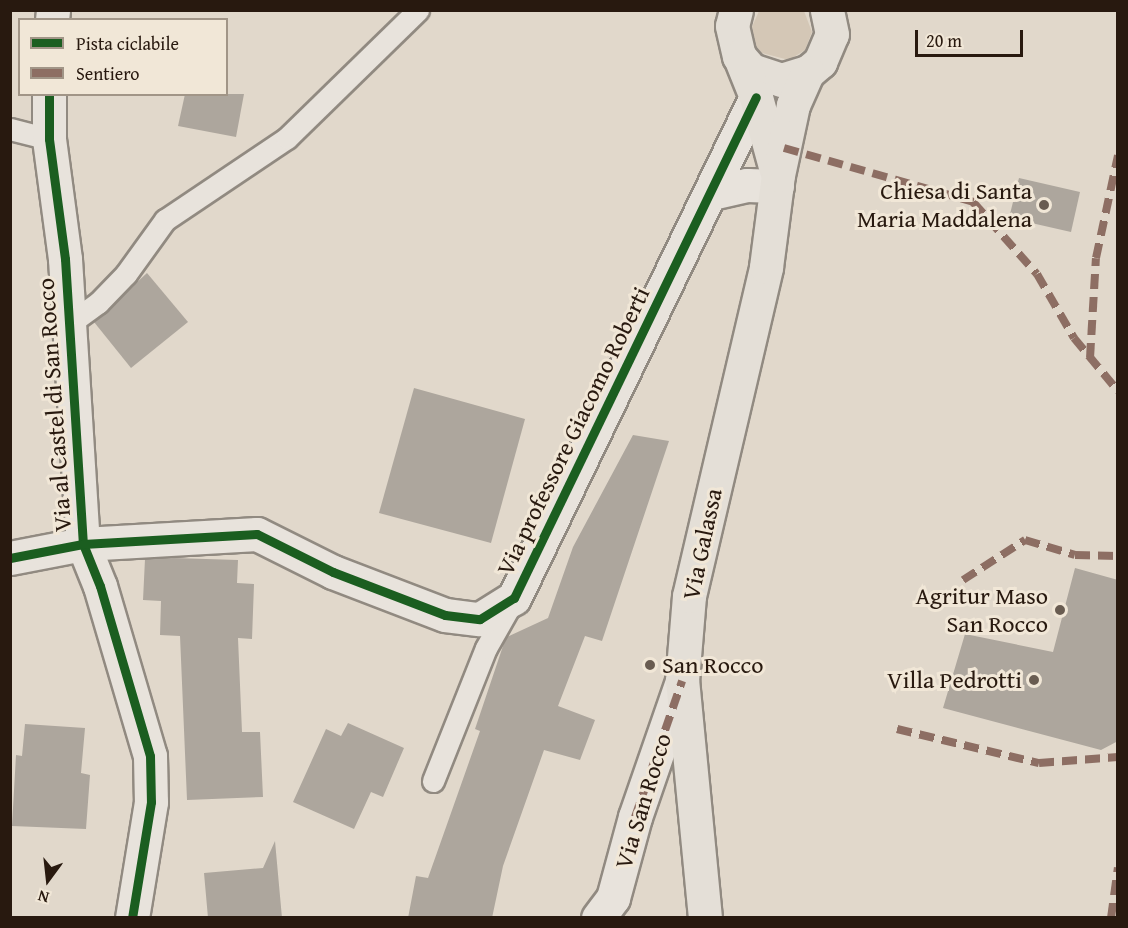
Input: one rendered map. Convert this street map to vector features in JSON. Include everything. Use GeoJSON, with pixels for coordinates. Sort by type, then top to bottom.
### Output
{"type":"FeatureCollection","features":[{"type":"Feature","properties":{"kind":"main road","name":"Via Galassa"},"geometry":{"type":"LineString","coordinates":[[736,10],[732,34],[756,97],[777,180]]}},
{"type":"Feature","properties":{"kind":"main road","name":"Via Galassa"},"geometry":{"type":"LineString","coordinates":[[705,918],[682,681],[689,596],[766,267],[777,180],[793,105],[808,72],[828,50],[832,34],[827,10]]}},
{"type":"Feature","properties":{"kind":"main road"},"geometry":{"type":"LineString","coordinates":[[739,56],[766,77],[781,80],[808,72]]}},
{"type":"Feature","properties":{"kind":"street","name":"Via al Castel di San Rocco"},"geometry":{"type":"LineString","coordinates":[[50,96],[49,140],[69,324],[83,544],[100,586],[150,756],[152,802],[132,918]]}},
{"type":"Feature","properties":{"kind":"street","name":"Via professore Giacomo Roberti"},"geometry":{"type":"LineString","coordinates":[[10,558],[83,544],[257,534],[333,572],[445,615],[480,619],[514,598],[712,193],[756,97]]}},
{"type":"Feature","properties":{"kind":"street"},"geometry":{"type":"LineString","coordinates":[[712,193],[777,180]]}},
{"type":"Feature","properties":{"kind":"street","name":"Via San Rocco"},"geometry":{"type":"LineString","coordinates":[[598,918],[613,898],[635,817],[682,681]]}},
{"type":"Feature","properties":{"kind":"lane","name":"Via al Castel di San Rocco"},"geometry":{"type":"LineString","coordinates":[[69,324],[98,303],[126,274],[165,220],[287,138],[418,10]]}},
{"type":"Feature","properties":{"kind":"lane"},"geometry":{"type":"LineString","coordinates":[[10,129],[49,140]]}},
{"type":"Feature","properties":{"kind":"lane","name":"Via professore Giacomo Roberti"},"geometry":{"type":"LineString","coordinates":[[433,781],[486,648],[514,598]]}},
{"type":"Feature","properties":{"kind":"shaded area"},"geometry":{"type":"Polygon","coordinates":[[[759,11],[804,11],[812,32],[805,50],[789,60],[762,53],[756,46],[752,27],[759,11]]]}},
{"type":"Feature","properties":{"kind":"building"},"geometry":{"type":"Polygon","coordinates":[[[244,94],[236,137],[178,126],[185,96],[244,94]]]}},
{"type":"Feature","properties":{"kind":"building","name":"Chiesa di Santa Maria Maddalena"},"geometry":{"type":"Polygon","coordinates":[[[1019,178],[1080,192],[1071,232],[1009,218],[1019,178]]]}},
{"type":"Feature","properties":{"kind":"building"},"geometry":{"type":"Polygon","coordinates":[[[147,273],[188,322],[131,368],[94,322],[147,273]]]}},
{"type":"Feature","properties":{"kind":"building"},"geometry":{"type":"Polygon","coordinates":[[[414,388],[525,419],[491,543],[379,513],[414,388]]]}},
{"type":"Feature","properties":{"kind":"building"},"geometry":{"type":"Polygon","coordinates":[[[633,435],[669,441],[602,641],[585,636],[558,706],[595,720],[580,760],[544,750],[503,866],[492,918],[408,918],[416,876],[428,878],[480,731],[475,729],[504,643],[507,637],[548,618],[573,547],[633,435]]]}},
{"type":"Feature","properties":{"kind":"building"},"geometry":{"type":"Polygon","coordinates":[[[145,559],[238,560],[237,583],[254,584],[252,639],[238,638],[242,732],[260,732],[263,797],[187,800],[180,636],[160,635],[161,601],[143,600],[145,559]]]}},
{"type":"Feature","properties":{"kind":"building","name":"Villa Pedrotti"},"geometry":{"type":"Polygon","coordinates":[[[1075,568],[1118,580],[1118,741],[1101,750],[943,708],[965,634],[1053,652],[1075,568]]]}},
{"type":"Feature","properties":{"kind":"building"},"geometry":{"type":"Polygon","coordinates":[[[348,723],[404,748],[383,797],[371,792],[354,829],[293,802],[326,729],[341,736],[348,723]]]}},
{"type":"Feature","properties":{"kind":"building"},"geometry":{"type":"Polygon","coordinates":[[[25,724],[85,728],[81,773],[90,775],[86,829],[12,826],[16,755],[22,756],[25,724]]]}},
{"type":"Feature","properties":{"kind":"building"},"geometry":{"type":"Polygon","coordinates":[[[275,841],[282,918],[208,918],[204,873],[263,868],[275,841]]]}},
{"type":"Feature","properties":{"kind":"marked path"},"geometry":{"type":"LineString","coordinates":[[784,148],[973,202],[1037,274],[1074,338],[1118,391]]}},
{"type":"Feature","properties":{"kind":"marked path"},"geometry":{"type":"LineString","coordinates":[[1090,358],[1096,258],[1118,155]]}},
{"type":"Feature","properties":{"kind":"marked path"},"geometry":{"type":"LineString","coordinates":[[963,580],[1025,540],[1075,555],[1118,556]]}},
{"type":"Feature","properties":{"kind":"marked path"},"geometry":{"type":"LineString","coordinates":[[635,817],[682,681]]}},
{"type":"Feature","properties":{"kind":"marked path"},"geometry":{"type":"LineString","coordinates":[[897,729],[1039,763],[1118,757]]}},
{"type":"Feature","properties":{"kind":"marked path"},"geometry":{"type":"LineString","coordinates":[[1111,918],[1118,867]]}},
{"type":"Feature","properties":{"kind":"cycle path"},"geometry":{"type":"LineString","coordinates":[[49,96],[49,139],[65,259],[83,544],[100,586],[150,756],[151,802],[132,918]]}},
{"type":"Feature","properties":{"kind":"cycle path"},"geometry":{"type":"LineString","coordinates":[[10,558],[83,544],[257,534],[333,572],[445,615],[480,619],[514,598],[756,97]]}},
{"type":"Feature","properties":{"kind":"place","name":"Chiesa di Santa Maria Maddalena"},"geometry":{"type":"Point","coordinates":[1044,205]}},
{"type":"Feature","properties":{"kind":"place","name":"Agritur Maso San Rocco"},"geometry":{"type":"Point","coordinates":[1060,610]}},
{"type":"Feature","properties":{"kind":"place","name":"San Rocco"},"geometry":{"type":"Point","coordinates":[650,665]}},
{"type":"Feature","properties":{"kind":"place","name":"Villa Pedrotti"},"geometry":{"type":"Point","coordinates":[1034,680]}}]}
